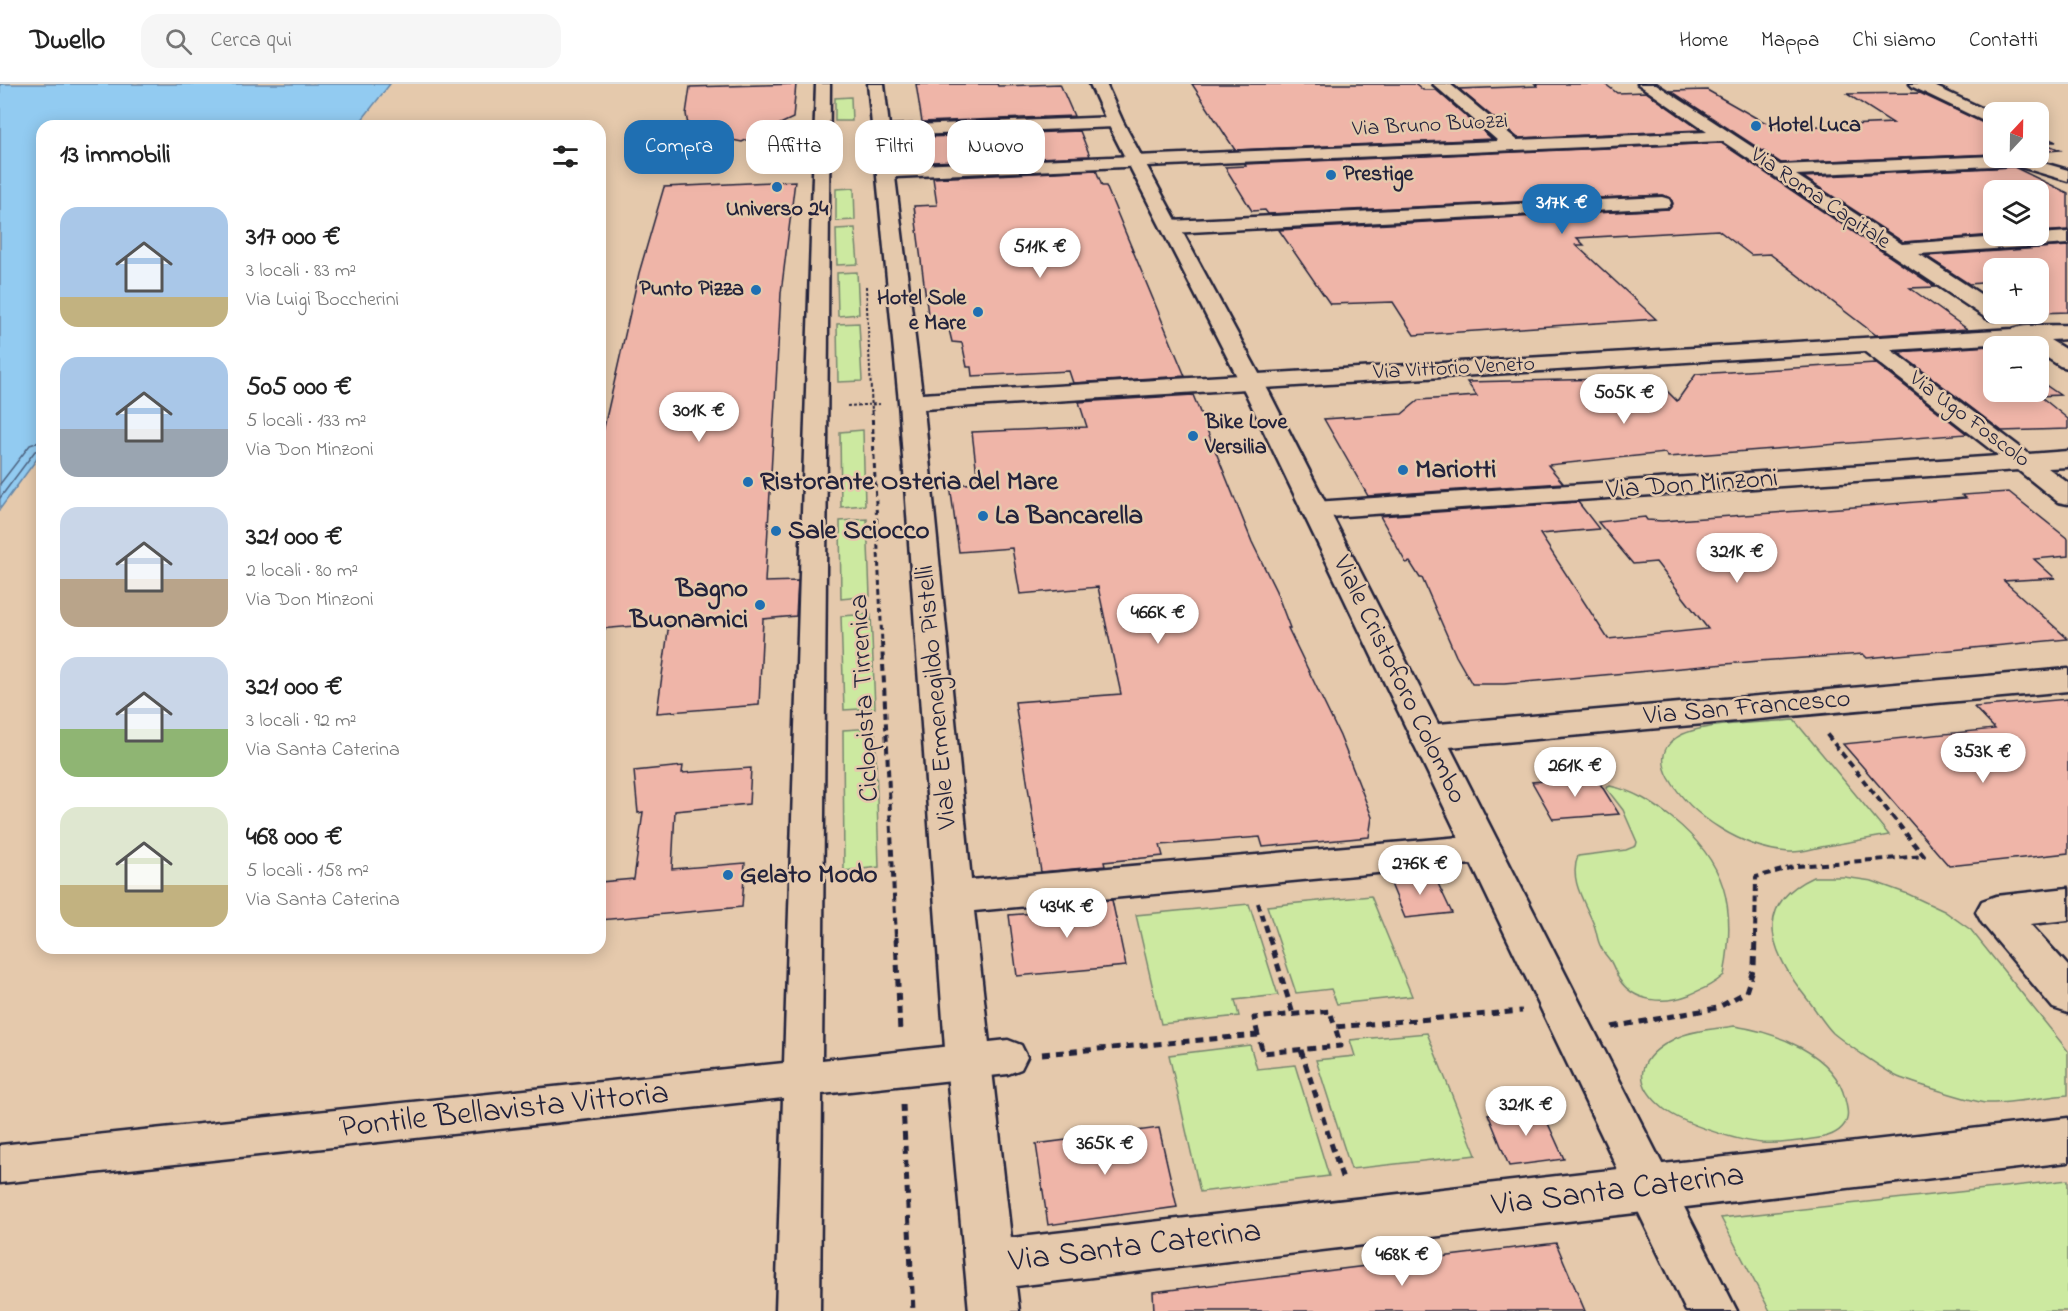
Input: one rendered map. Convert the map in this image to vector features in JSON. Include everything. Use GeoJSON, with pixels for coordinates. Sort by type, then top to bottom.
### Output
{"type":"FeatureCollection","features":[{"type":"Feature","properties":{"kind":"street"},"geometry":{"type":"LineString","coordinates":[[798,1311],[823,84]]}},
{"type":"Feature","properties":{"kind":"street","name":"Viale Ermenegildo Pistelli"},"geometry":{"type":"LineString","coordinates":[[876,84],[881,120]]}},
{"type":"Feature","properties":{"kind":"street","name":"Viale Cristoforo Colombo"},"geometry":{"type":"LineString","coordinates":[[1098,84],[1115,122],[1251,381],[1712,1311]]}},
{"type":"Feature","properties":{"kind":"street"},"geometry":{"type":"LineString","coordinates":[[1441,84],[1512,144]]}},
{"type":"Feature","properties":{"kind":"street","name":"Via Roma Capitale"},"geometry":{"type":"LineString","coordinates":[[1646,84],[1983,306]]}},
{"type":"Feature","properties":{"kind":"street"},"geometry":{"type":"LineString","coordinates":[[1918,84],[1983,116]]}},
{"type":"Feature","properties":{"kind":"street"},"geometry":{"type":"LineString","coordinates":[[935,129],[1115,122]]}},
{"type":"Feature","properties":{"kind":"street","name":"Via Bruno Buozzi"},"geometry":{"type":"LineString","coordinates":[[935,170],[1725,136]]}},
{"type":"Feature","properties":{"kind":"street"},"geometry":{"type":"LineString","coordinates":[[1777,170],[1983,160]]}},
{"type":"Feature","properties":{"kind":"street"},"geometry":{"type":"LineString","coordinates":[[2044,168],[2068,176]]}},
{"type":"Feature","properties":{"kind":"street","name":"Viale Ermenegildo Pistelli"},"geometry":{"type":"LineString","coordinates":[[887,174],[911,402],[968,1062],[994,1311]]}},
{"type":"Feature","properties":{"kind":"street"},"geometry":{"type":"LineString","coordinates":[[1171,226],[1662,203]]}},
{"type":"Feature","properties":{"kind":"street"},"geometry":{"type":"LineString","coordinates":[[1896,250],[2068,238]]}},
{"type":"Feature","properties":{"kind":"street","name":"Via Roma Capitale"},"geometry":{"type":"LineString","coordinates":[[2010,324],[2068,361]]}},
{"type":"Feature","properties":{"kind":"street","name":"Via Vittorio Veneto"},"geometry":{"type":"LineString","coordinates":[[911,402],[2068,332]]}},
{"type":"Feature","properties":{"kind":"street","name":"Via Ugo Foscolo"},"geometry":{"type":"LineString","coordinates":[[1869,344],[2068,496]]}},
{"type":"Feature","properties":{"kind":"street","name":"Via Don Minzoni"},"geometry":{"type":"LineString","coordinates":[[1315,510],[2068,459]]}},
{"type":"Feature","properties":{"kind":"street","name":"Via San Francesco"},"geometry":{"type":"LineString","coordinates":[[1427,737],[2068,680]]}},
{"type":"Feature","properties":{"kind":"street"},"geometry":{"type":"LineString","coordinates":[[955,897],[1483,849]]}},
{"type":"Feature","properties":{"kind":"street"},"geometry":{"type":"LineString","coordinates":[[2068,904],[1996,912],[2068,995]]}},
{"type":"Feature","properties":{"kind":"street","name":"Pontile Bellavista Vittoria"},"geometry":{"type":"LineString","coordinates":[[0,1164],[1008,1057]]}},
{"type":"Feature","properties":{"kind":"street","name":"Via Santa Caterina"},"geometry":{"type":"LineString","coordinates":[[989,1264],[2068,1140]]}},
{"type":"Feature","properties":{"kind":"path","name":"Ciclopista Tirrenica"},"geometry":{"type":"LineString","coordinates":[[865,277],[913,1311]]}},
{"type":"Feature","properties":{"kind":"path"},"geometry":{"type":"LineString","coordinates":[[816,407],[911,402]]}},
{"type":"Feature","properties":{"kind":"path"},"geometry":{"type":"LineString","coordinates":[[1575,1032],[1718,1008],[1746,992],[1754,967],[1756,877],[1797,866],[1924,856],[1801,703]]}},
{"type":"Feature","properties":{"kind":"path"},"geometry":{"type":"LineString","coordinates":[[1257,898],[1293,1014]]}},
{"type":"Feature","properties":{"kind":"path"},"geometry":{"type":"LineString","coordinates":[[1330,1011],[1341,1046],[1263,1053],[1254,1018],[1293,1014],[1330,1011]]}},
{"type":"Feature","properties":{"kind":"path"},"geometry":{"type":"LineString","coordinates":[[1335,1027],[1526,1011]]}},
{"type":"Feature","properties":{"kind":"path"},"geometry":{"type":"LineString","coordinates":[[1008,1057],[1258,1035]]}},
{"type":"Feature","properties":{"kind":"path"},"geometry":{"type":"LineString","coordinates":[[1301,1050],[1346,1189]]}},
{"type":"Feature","properties":{"kind":"green space"},"geometry":{"type":"Polygon","coordinates":[[[851,97],[852,121],[835,120],[835,98],[851,97]]]}},
{"type":"Feature","properties":{"kind":"green space"},"geometry":{"type":"Polygon","coordinates":[[[947,134],[947,142],[935,142],[935,135],[947,134]]]}},
{"type":"Feature","properties":{"kind":"green space"},"geometry":{"type":"Polygon","coordinates":[[[854,188],[855,220],[836,221],[836,189],[854,188]]]}},
{"type":"Feature","properties":{"kind":"green space"},"geometry":{"type":"Polygon","coordinates":[[[855,228],[858,264],[837,265],[836,229],[855,228]]]}},
{"type":"Feature","properties":{"kind":"green space"},"geometry":{"type":"Polygon","coordinates":[[[857,272],[859,314],[838,316],[837,273],[857,272]]]}},
{"type":"Feature","properties":{"kind":"green space"},"geometry":{"type":"Polygon","coordinates":[[[859,323],[862,381],[838,382],[837,324],[859,323]]]}},
{"type":"Feature","properties":{"kind":"green space"},"geometry":{"type":"Polygon","coordinates":[[[863,430],[865,505],[841,507],[840,432],[863,430]]]}},
{"type":"Feature","properties":{"kind":"green space"},"geometry":{"type":"Polygon","coordinates":[[[867,519],[870,596],[841,599],[840,521],[867,519]]]}},
{"type":"Feature","properties":{"kind":"green space"},"geometry":{"type":"Polygon","coordinates":[[[871,614],[875,708],[844,710],[841,616],[871,614]]]}},
{"type":"Feature","properties":{"kind":"green space"},"geometry":{"type":"Polygon","coordinates":[[[1794,720],[1889,835],[1797,852],[1772,850],[1754,845],[1737,838],[1705,818],[1679,792],[1666,772],[1664,756],[1667,746],[1686,733],[1715,726],[1794,720]]]}},
{"type":"Feature","properties":{"kind":"green space"},"geometry":{"type":"Polygon","coordinates":[[[875,728],[879,867],[844,871],[843,730],[875,728]]]}},
{"type":"Feature","properties":{"kind":"green space"},"geometry":{"type":"Polygon","coordinates":[[[1610,786],[1643,798],[1672,818],[1705,851],[1723,887],[1729,928],[1724,975],[1712,984],[1689,995],[1670,1000],[1651,999],[1641,997],[1625,987],[1600,945],[1579,892],[1575,874],[1578,856],[1626,850],[1636,846],[1637,842],[1623,810],[1606,788],[1610,786]]]}},
{"type":"Feature","properties":{"kind":"green space"},"geometry":{"type":"Polygon","coordinates":[[[1813,877],[1844,877],[1872,881],[1908,894],[1944,911],[1971,930],[2068,1051],[2068,1095],[1996,1103],[1969,1099],[1898,1077],[1833,1033],[1785,967],[1773,934],[1774,918],[1780,903],[1793,889],[1813,877]]]}},
{"type":"Feature","properties":{"kind":"green space"},"geometry":{"type":"Polygon","coordinates":[[[1371,896],[1412,996],[1337,1004],[1331,989],[1296,993],[1267,906],[1371,896]]]}},
{"type":"Feature","properties":{"kind":"green space"},"geometry":{"type":"Polygon","coordinates":[[[1249,904],[1278,995],[1235,1000],[1239,1016],[1161,1024],[1136,915],[1249,904]]]}},
{"type":"Feature","properties":{"kind":"green space"},"geometry":{"type":"Polygon","coordinates":[[[1734,1026],[1767,1033],[1816,1057],[1839,1083],[1848,1112],[1844,1125],[1834,1134],[1825,1137],[1775,1143],[1752,1142],[1711,1131],[1684,1120],[1664,1109],[1653,1099],[1646,1089],[1643,1070],[1653,1053],[1683,1035],[1734,1026]]]}},
{"type":"Feature","properties":{"kind":"green space"},"geometry":{"type":"Polygon","coordinates":[[[1427,1033],[1476,1155],[1351,1169],[1316,1060],[1355,1056],[1350,1040],[1427,1033]]]}},
{"type":"Feature","properties":{"kind":"green space"},"geometry":{"type":"Polygon","coordinates":[[[1250,1045],[1257,1069],[1295,1065],[1329,1176],[1200,1192],[1169,1055],[1250,1045]]]}},
{"type":"Feature","properties":{"kind":"green space"},"geometry":{"type":"Polygon","coordinates":[[[2068,1180],[2068,1311],[1770,1311],[1721,1218],[2068,1180]]]}},
{"type":"Feature","properties":{"kind":"water"},"geometry":{"type":"Polygon","coordinates":[[[0,84],[390,84],[362,120],[36,120],[36,460],[0,509],[0,84]]]}},
{"type":"Feature","properties":{"kind":"building"},"geometry":{"type":"Polygon","coordinates":[[[796,84],[793,118],[789,120],[746,120],[746,140],[742,142],[734,140],[734,120],[687,120],[690,87],[796,84]]]}},
{"type":"Feature","properties":{"kind":"building"},"geometry":{"type":"Polygon","coordinates":[[[916,84],[997,84],[998,86],[1060,84],[1074,116],[935,121],[922,120],[916,84]]]}},
{"type":"Feature","properties":{"kind":"building"},"geometry":{"type":"Polygon","coordinates":[[[1192,84],[1416,84],[1423,90],[1436,90],[1492,139],[1235,150],[1192,84]]]}},
{"type":"Feature","properties":{"kind":"building"},"geometry":{"type":"Polygon","coordinates":[[[1535,84],[1605,84],[1617,93],[1646,92],[1700,130],[1518,138],[1459,89],[1537,86],[1535,84]]]}},
{"type":"Feature","properties":{"kind":"building"},"geometry":{"type":"Polygon","coordinates":[[[1707,90],[1778,128],[1893,123],[1847,94],[1920,93],[1983,123],[1983,154],[1781,163],[1671,91],[1707,90]]]}},
{"type":"Feature","properties":{"kind":"building"},"geometry":{"type":"Polygon","coordinates":[[[1080,131],[1090,156],[1045,158],[1045,132],[1080,131]]]}},
{"type":"Feature","properties":{"kind":"building"},"geometry":{"type":"Polygon","coordinates":[[[947,136],[947,161],[935,162],[935,137],[947,136]]]}},
{"type":"Feature","properties":{"kind":"building"},"geometry":{"type":"Polygon","coordinates":[[[1721,143],[1935,287],[1910,288],[1967,329],[1876,335],[1770,254],[1751,255],[1718,230],[1577,238],[1584,245],[1576,245],[1656,319],[1414,335],[1393,302],[1330,304],[1279,230],[1669,209],[1673,204],[1671,198],[1662,195],[1268,214],[1265,210],[1252,211],[1225,167],[1246,166],[1245,164],[1721,143]]]}},
{"type":"Feature","properties":{"kind":"building"},"geometry":{"type":"Polygon","coordinates":[[[2049,145],[2060,150],[2049,151],[2049,145]]]}},
{"type":"Feature","properties":{"kind":"building"},"geometry":{"type":"Polygon","coordinates":[[[2016,168],[2041,180],[1983,180],[1983,236],[1903,242],[1803,177],[2016,168]]]}},
{"type":"Feature","properties":{"kind":"building"},"geometry":{"type":"Polygon","coordinates":[[[1096,170],[1102,186],[1106,186],[1185,376],[1073,383],[1069,371],[972,376],[971,367],[967,367],[962,343],[952,342],[947,321],[929,322],[914,206],[937,205],[933,178],[1096,170]]]}},
{"type":"Feature","properties":{"kind":"building"},"geometry":{"type":"Polygon","coordinates":[[[795,181],[781,293],[765,582],[798,581],[796,616],[763,619],[759,705],[657,713],[669,623],[606,628],[606,419],[639,273],[664,187],[795,181]]]}},
{"type":"Feature","properties":{"kind":"building"},"geometry":{"type":"Polygon","coordinates":[[[2049,184],[2068,193],[2068,230],[2049,231],[2049,184]]]}},
{"type":"Feature","properties":{"kind":"building"},"geometry":{"type":"Polygon","coordinates":[[[2068,246],[2068,312],[2049,313],[2049,258],[1983,258],[1983,283],[1969,284],[1926,256],[2068,246]]]}},
{"type":"Feature","properties":{"kind":"building"},"geometry":{"type":"Polygon","coordinates":[[[1983,347],[1983,402],[2047,402],[2068,419],[2068,429],[2002,431],[1898,352],[1983,347]]]}},
{"type":"Feature","properties":{"kind":"building"},"geometry":{"type":"Polygon","coordinates":[[[1875,363],[1967,434],[1668,457],[1665,453],[1548,465],[1563,483],[1368,496],[1324,419],[1402,414],[1419,400],[1477,396],[1467,382],[1654,378],[1677,401],[1696,374],[1875,363]]]}},
{"type":"Feature","properties":{"kind":"building"},"geometry":{"type":"Polygon","coordinates":[[[2049,388],[2060,395],[2049,396],[2049,388]]]}},
{"type":"Feature","properties":{"kind":"building"},"geometry":{"type":"Polygon","coordinates":[[[1193,395],[1252,542],[1276,591],[1290,628],[1288,628],[1340,736],[1372,817],[1369,837],[1263,847],[1260,837],[1160,845],[1163,856],[1104,862],[1105,866],[1041,872],[1015,702],[1121,694],[1098,587],[1020,594],[1012,548],[959,552],[950,485],[978,483],[972,432],[1087,427],[1079,402],[1193,395]]]}},
{"type":"Feature","properties":{"kind":"building"},"geometry":{"type":"Polygon","coordinates":[[[2009,492],[2068,539],[2068,556],[2034,559],[2055,578],[2004,581],[2068,639],[1867,658],[1863,654],[1759,661],[1504,684],[1472,684],[1456,656],[1422,578],[1410,562],[1406,563],[1380,516],[1578,502],[1599,529],[1540,534],[1608,639],[1708,629],[1656,562],[1633,564],[1598,522],[1645,517],[1647,520],[1662,521],[1854,507],[1966,498],[1962,495],[2009,492]]]}},
{"type":"Feature","properties":{"kind":"building"},"geometry":{"type":"Polygon","coordinates":[[[2068,699],[2068,853],[1949,866],[1843,744],[1995,729],[1974,707],[2068,699]]]}},
{"type":"Feature","properties":{"kind":"building"},"geometry":{"type":"Polygon","coordinates":[[[683,766],[682,773],[751,768],[749,804],[675,811],[672,869],[745,863],[742,907],[606,919],[606,881],[634,879],[643,812],[638,813],[634,771],[683,766]]]}},
{"type":"Feature","properties":{"kind":"building"},"geometry":{"type":"Polygon","coordinates":[[[1596,777],[1619,814],[1553,819],[1532,782],[1596,777]]]}},
{"type":"Feature","properties":{"kind":"building"},"geometry":{"type":"Polygon","coordinates":[[[1434,875],[1452,913],[1405,918],[1389,879],[1434,875]]]}},
{"type":"Feature","properties":{"kind":"building"},"geometry":{"type":"Polygon","coordinates":[[[1112,900],[1126,966],[1017,976],[1009,915],[1047,912],[1046,906],[1112,900]]]}},
{"type":"Feature","properties":{"kind":"building"},"geometry":{"type":"Polygon","coordinates":[[[1541,1108],[1564,1159],[1509,1166],[1488,1114],[1541,1108]]]}},
{"type":"Feature","properties":{"kind":"building"},"geometry":{"type":"Polygon","coordinates":[[[1159,1128],[1177,1207],[1048,1225],[1036,1144],[1159,1128]]]}},
{"type":"Feature","properties":{"kind":"building"},"geometry":{"type":"Polygon","coordinates":[[[1556,1243],[1585,1311],[1154,1311],[1153,1292],[1556,1243]]]}},
{"type":"Feature","properties":{"kind":"place","name":"Hotel Luca"},"geometry":{"type":"Point","coordinates":[1756,126]}},
{"type":"Feature","properties":{"kind":"place","name":"Prestige"},"geometry":{"type":"Point","coordinates":[1331,175]}},
{"type":"Feature","properties":{"kind":"place","name":"Universo 24"},"geometry":{"type":"Point","coordinates":[777,187]}},
{"type":"Feature","properties":{"kind":"place","name":"Punto Pizza"},"geometry":{"type":"Point","coordinates":[756,290]}},
{"type":"Feature","properties":{"kind":"place","name":"Hotel Sole e Mare"},"geometry":{"type":"Point","coordinates":[978,312]}},
{"type":"Feature","properties":{"kind":"place","name":"Bike Love Versilia"},"geometry":{"type":"Point","coordinates":[1193,436]}},
{"type":"Feature","properties":{"kind":"place","name":"Mariotti"},"geometry":{"type":"Point","coordinates":[1403,470]}},
{"type":"Feature","properties":{"kind":"place","name":"Ristorante Osteria del Mare"},"geometry":{"type":"Point","coordinates":[748,482]}},
{"type":"Feature","properties":{"kind":"place","name":"La Bancarella"},"geometry":{"type":"Point","coordinates":[983,516]}},
{"type":"Feature","properties":{"kind":"place","name":"Sale Sciocco"},"geometry":{"type":"Point","coordinates":[776,531]}},
{"type":"Feature","properties":{"kind":"place","name":"Bagno Buonamici"},"geometry":{"type":"Point","coordinates":[760,605]}},
{"type":"Feature","properties":{"kind":"place","name":"Gelato Modo"},"geometry":{"type":"Point","coordinates":[728,875]}}]}
